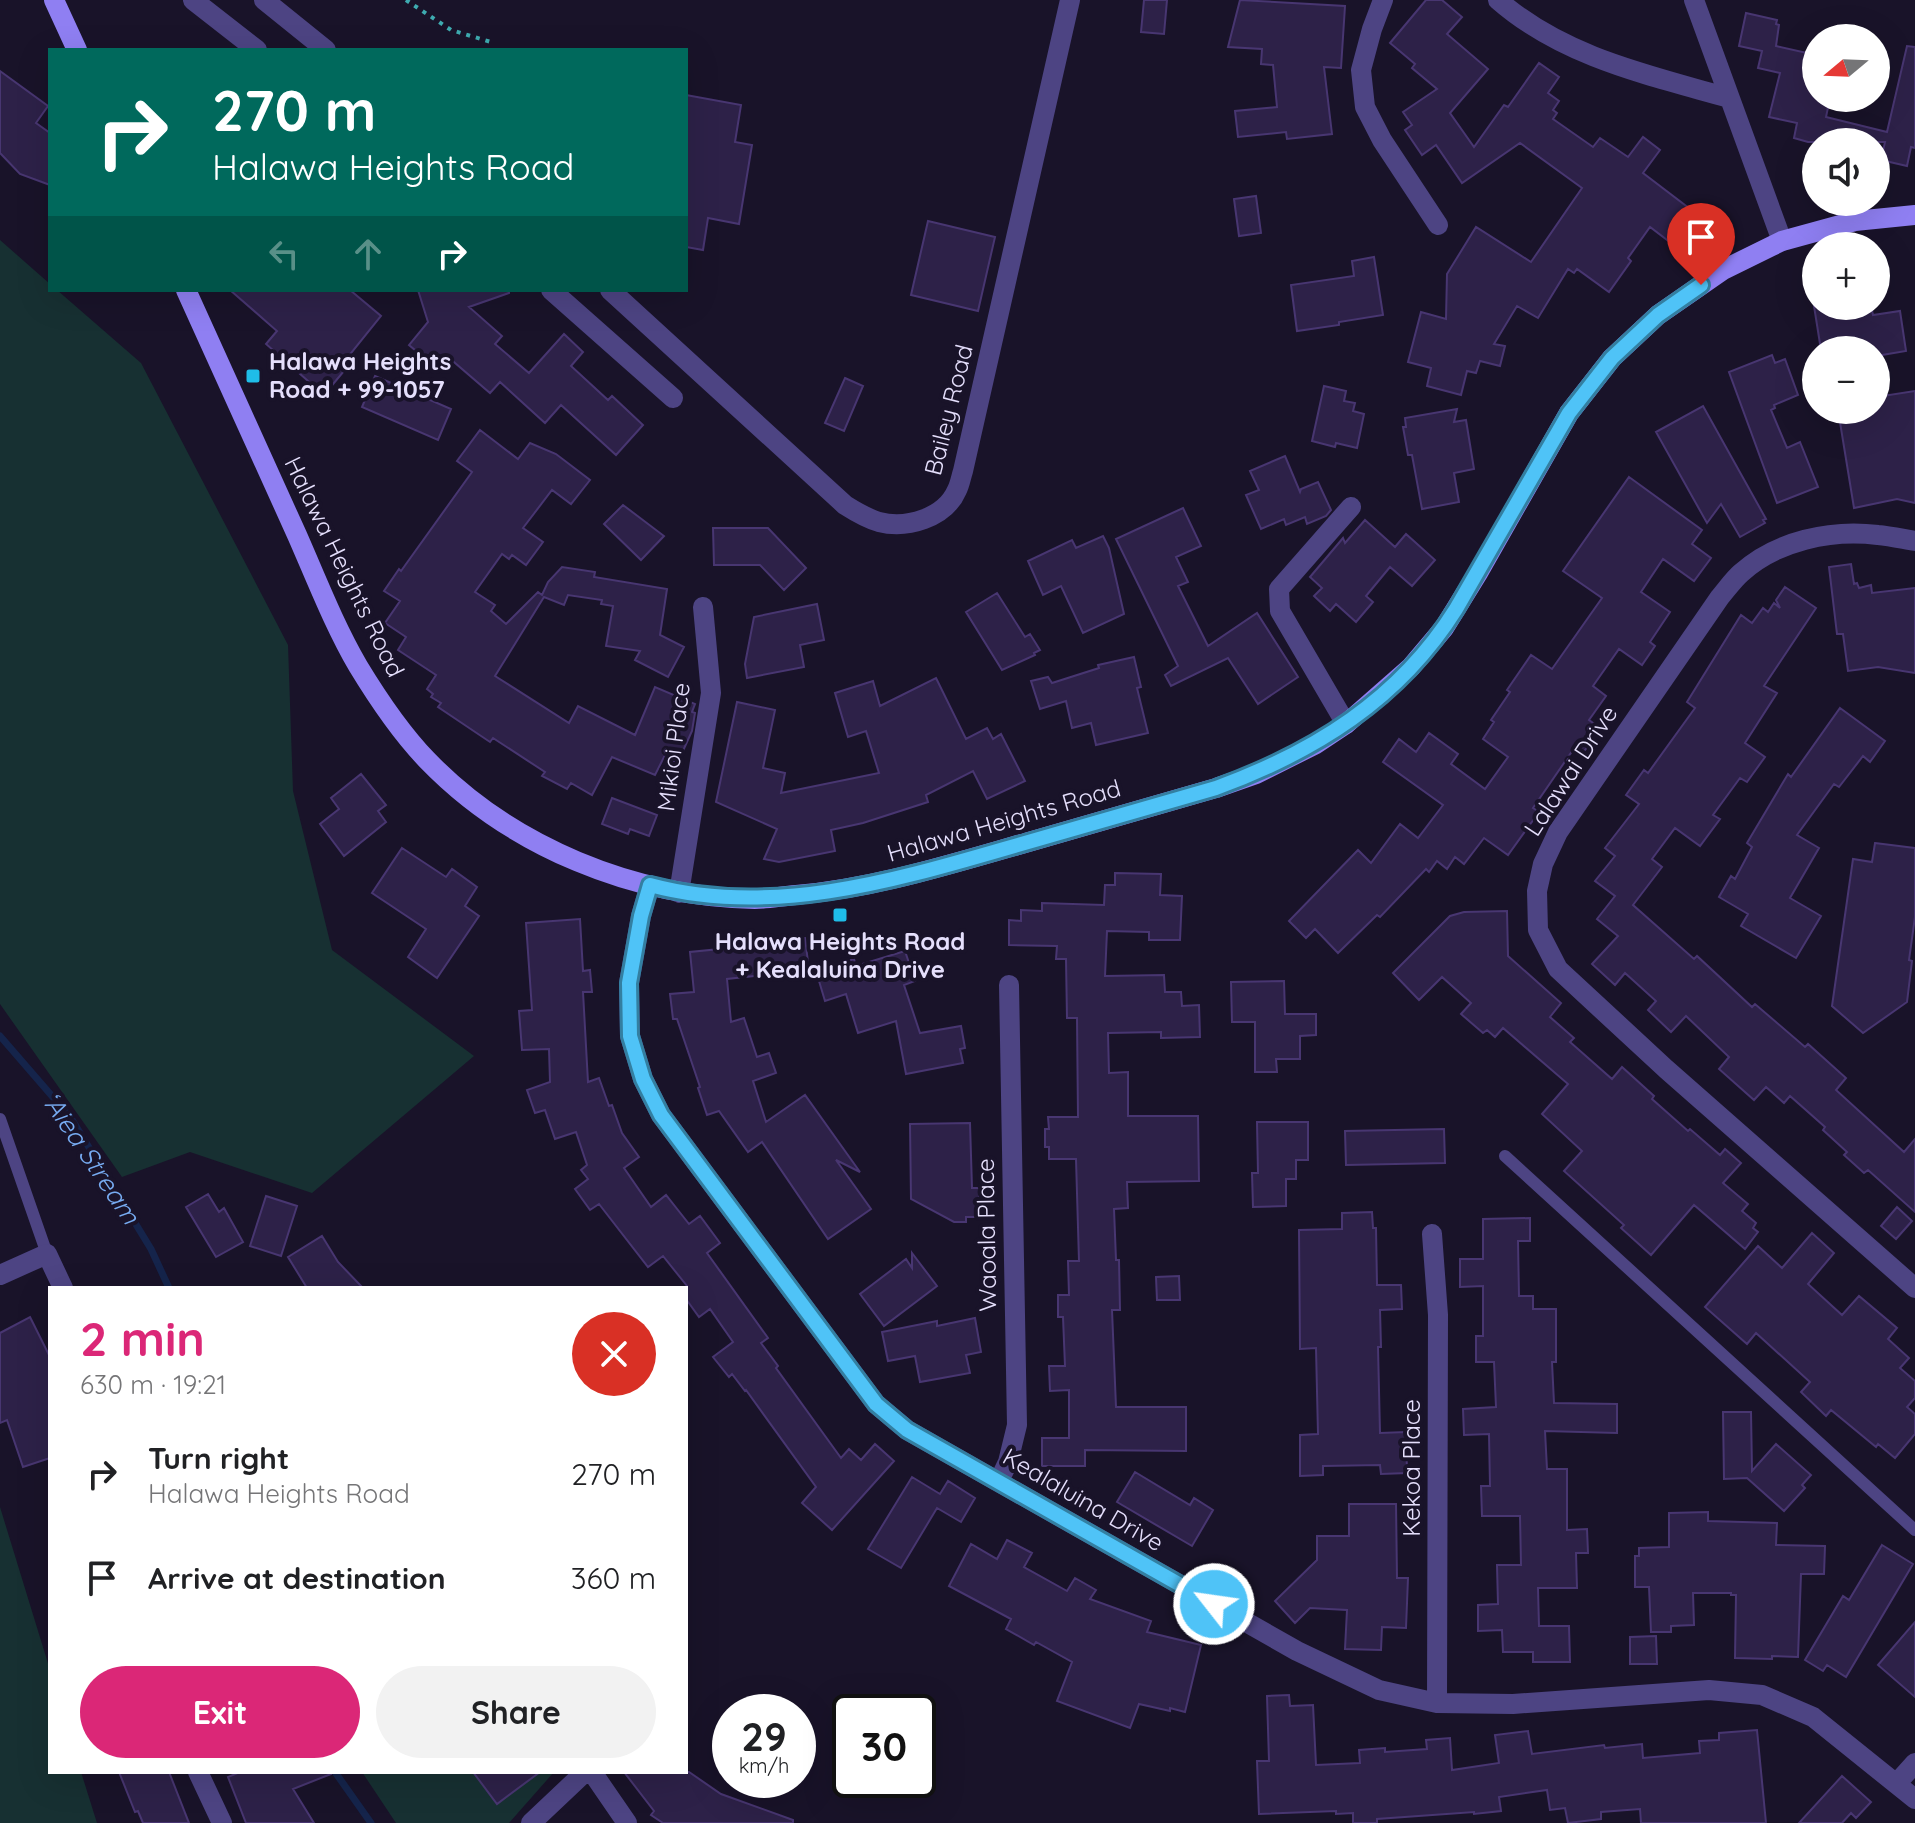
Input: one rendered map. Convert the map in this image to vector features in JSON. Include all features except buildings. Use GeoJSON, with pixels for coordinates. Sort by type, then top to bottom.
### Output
{"type":"FeatureCollection","features":[{"type":"Feature","properties":{"kind":"street"},"geometry":{"type":"LineString","coordinates":[[193,0],[254,48]]}},
{"type":"Feature","properties":{"kind":"street"},"geometry":{"type":"LineString","coordinates":[[264,0],[324,48]]}},
{"type":"Feature","properties":{"kind":"street","name":"Bailey Road"},"geometry":{"type":"LineString","coordinates":[[612,292],[845,505],[879,522],[896,524],[931,516],[947,506],[957,490],[963,471],[1070,0]]}},
{"type":"Feature","properties":{"kind":"street"},"geometry":{"type":"LineString","coordinates":[[1383,0],[1361,70],[1365,107],[1382,140],[1438,225]]}},
{"type":"Feature","properties":{"kind":"street"},"geometry":{"type":"LineString","coordinates":[[1498,0],[1518,18],[1583,52],[1729,98]]}},
{"type":"Feature","properties":{"kind":"street"},"geometry":{"type":"LineString","coordinates":[[1694,0],[1782,241]]}},
{"type":"Feature","properties":{"kind":"street"},"geometry":{"type":"LineString","coordinates":[[55,1],[76,48]]}},
{"type":"Feature","properties":{"kind":"street","name":"Halawa Heights Road"},"geometry":{"type":"LineString","coordinates":[[187,292],[356,664],[390,716],[428,760],[503,823],[599,871],[679,893],[756,899],[823,893],[892,880],[1216,788],[1291,757],[1346,724],[1411,667],[1444,628],[1569,413],[1612,358],[1658,315],[1723,270],[1782,241],[1855,221],[1915,215]]}},
{"type":"Feature","properties":{"kind":"street"},"geometry":{"type":"LineString","coordinates":[[553,292],[673,398]]}},
{"type":"Feature","properties":{"kind":"street"},"geometry":{"type":"LineString","coordinates":[[1346,724],[1280,611],[1279,589],[1351,507]]}},
{"type":"Feature","properties":{"kind":"street","name":"Lalawai Drive"},"geometry":{"type":"LineString","coordinates":[[1915,541],[1877,534],[1843,533],[1804,540],[1771,552],[1742,572],[1720,597],[1558,832],[1543,864],[1537,891],[1538,930],[1558,969],[1666,1069],[1915,1288]]}},
{"type":"Feature","properties":{"kind":"street","name":"Mikioi Place"},"geometry":{"type":"LineString","coordinates":[[679,893],[711,693],[703,607]]}},
{"type":"Feature","properties":{"kind":"street","name":"Kealaluina Drive"},"geometry":{"type":"LineString","coordinates":[[650,885],[629,983],[630,1036],[643,1079],[661,1115],[876,1404],[907,1430],[1297,1651],[1379,1690],[1437,1703],[1513,1704],[1709,1690],[1762,1695],[1813,1717],[1915,1799]]}},
{"type":"Feature","properties":{"kind":"street","name":"Waoala Place"},"geometry":{"type":"LineString","coordinates":[[999,1481],[1008,1462],[1017,1425],[1009,985]]}},
{"type":"Feature","properties":{"kind":"street","name":"Kekoa Place"},"geometry":{"type":"LineString","coordinates":[[1432,1234],[1438,1315],[1437,1703]]}},
{"type":"Feature","properties":{"kind":"street"},"geometry":{"type":"LineString","coordinates":[[0,1275],[47,1254],[62,1286]]}},
{"type":"Feature","properties":{"kind":"street"},"geometry":{"type":"LineString","coordinates":[[1897,1783],[1915,1763]]}},
{"type":"Feature","properties":{"kind":"street"},"geometry":{"type":"LineString","coordinates":[[199,1774],[222,1823]]}},
{"type":"Feature","properties":{"kind":"street"},"geometry":{"type":"LineString","coordinates":[[531,1823],[583,1774]]}},
{"type":"Feature","properties":{"kind":"street"},"geometry":{"type":"LineString","coordinates":[[593,1774],[627,1823]]}},
{"type":"Feature","properties":{"kind":"lane"},"geometry":{"type":"LineString","coordinates":[[0,1119],[47,1254]]}},
{"type":"Feature","properties":{"kind":"lane"},"geometry":{"type":"LineString","coordinates":[[1505,1156],[1915,1530]]}},
{"type":"Feature","properties":{"kind":"path"},"geometry":{"type":"LineString","coordinates":[[406,0],[451,30],[491,42]]}},
{"type":"Feature","properties":{"kind":"green space"},"geometry":{"type":"Polygon","coordinates":[[[0,240],[48,282],[48,292],[59,292],[141,363],[288,645],[293,791],[332,950],[474,1056],[312,1193],[190,1152],[122,1177],[0,1004],[0,240]]]}},
{"type":"Feature","properties":{"kind":"green space"},"geometry":{"type":"Polygon","coordinates":[[[0,1507],[48,1663],[48,1774],[82,1774],[97,1823],[0,1823],[0,1507]]]}},
{"type":"Feature","properties":{"kind":"green space"},"geometry":{"type":"Polygon","coordinates":[[[363,1774],[552,1774],[509,1823],[396,1823],[363,1774]]]}},
{"type":"Feature","properties":{"kind":"waterway","name":"ʻAiea Stream"},"geometry":{"type":"LineString","coordinates":[[0,1036],[71,1118],[151,1249],[168,1286]]}},
{"type":"Feature","properties":{"kind":"waterway","name":"ʻAiea Stream"},"geometry":{"type":"LineString","coordinates":[[336,1774],[371,1823]]}},
{"type":"Feature","properties":{"kind":"place","name":"Halawa Heights Road + 99-1057"},"geometry":{"type":"Point","coordinates":[253,376]}},
{"type":"Feature","properties":{"kind":"place","name":"Halawa Heights Road + Kealaluina Drive"},"geometry":{"type":"Point","coordinates":[840,915]}},
{"type":"Feature","properties":{"kind":"route"},"geometry":{"type":"LineString","coordinates":[[1214,1604],[907,1430],[876,1404],[661,1115],[643,1079],[630,1036],[629,983],[650,885],[679,893],[756,899],[823,893],[892,880],[1216,788],[1256,774],[1316,744],[1378,698],[1411,667],[1444,628],[1569,413],[1612,358],[1658,315],[1701,285]]}}]}
